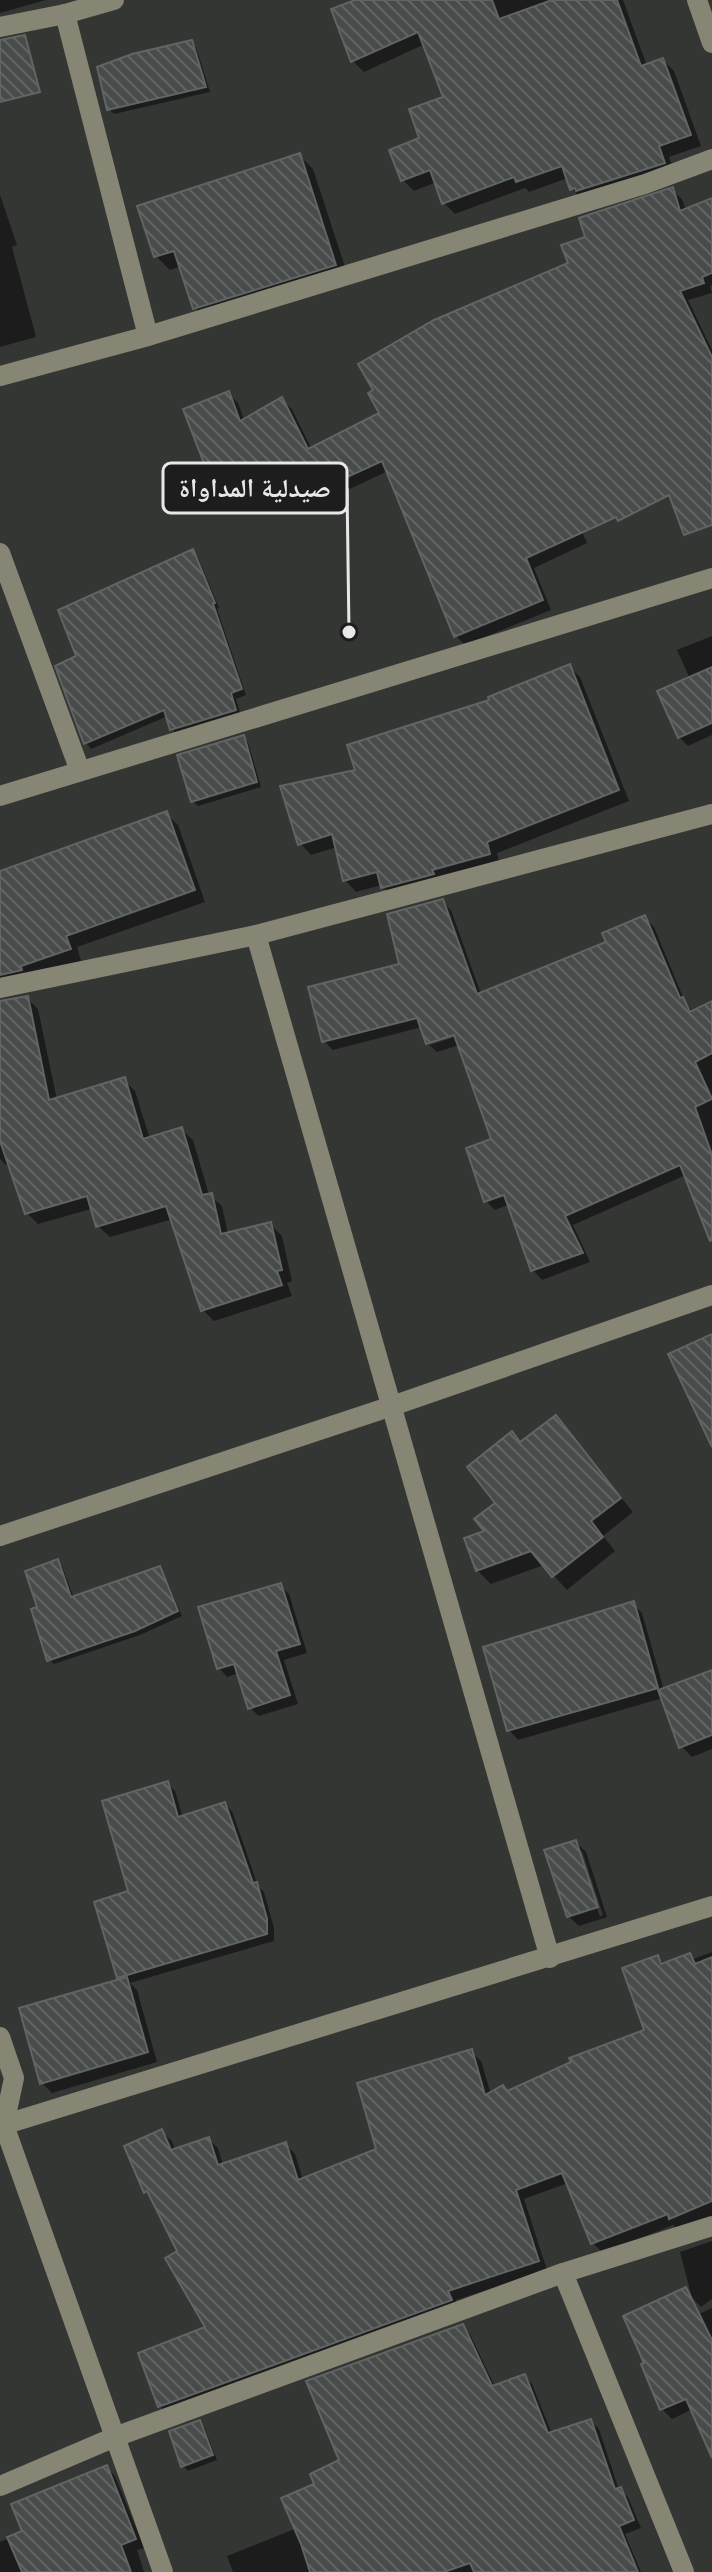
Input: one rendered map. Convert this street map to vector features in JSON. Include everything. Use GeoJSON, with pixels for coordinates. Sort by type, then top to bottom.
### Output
{"type":"FeatureCollection","features":[{"type":"Feature","properties":{"kind":"street"},"geometry":{"type":"LineString","coordinates":[[0,27],[114,0]]}},
{"type":"Feature","properties":{"kind":"street"},"geometry":{"type":"LineString","coordinates":[[697,0],[712,43]]}},
{"type":"Feature","properties":{"kind":"street"},"geometry":{"type":"LineString","coordinates":[[65,14],[148,336]]}},
{"type":"Feature","properties":{"kind":"street"},"geometry":{"type":"LineString","coordinates":[[0,376],[148,336],[645,184],[712,159]]}},
{"type":"Feature","properties":{"kind":"street"},"geometry":{"type":"LineString","coordinates":[[0,553],[80,771]]}},
{"type":"Feature","properties":{"kind":"street"},"geometry":{"type":"LineString","coordinates":[[0,796],[712,578]]}},
{"type":"Feature","properties":{"kind":"street"},"geometry":{"type":"LineString","coordinates":[[0,988],[256,935],[712,814]]}},
{"type":"Feature","properties":{"kind":"street"},"geometry":{"type":"LineString","coordinates":[[256,935],[550,1958]]}},
{"type":"Feature","properties":{"kind":"street"},"geometry":{"type":"LineString","coordinates":[[0,1536],[392,1406],[712,1295]]}},
{"type":"Feature","properties":{"kind":"street"},"geometry":{"type":"LineString","coordinates":[[2,2125],[712,1906]]}},
{"type":"Feature","properties":{"kind":"street"},"geometry":{"type":"LineString","coordinates":[[0,2037],[14,2078],[2,2125],[163,2572]]}},
{"type":"Feature","properties":{"kind":"street"},"geometry":{"type":"LineString","coordinates":[[0,2486],[115,2437],[563,2273],[712,2226]]}},
{"type":"Feature","properties":{"kind":"street"},"geometry":{"type":"LineString","coordinates":[[563,2273],[684,2572]]}},
{"type":"Feature","properties":{"kind":"building"},"geometry":{"type":"Polygon","coordinates":[[[355,0],[492,0],[499,19],[552,0],[617,0],[641,66],[663,58],[691,135],[659,146],[665,163],[576,191],[575,188],[570,190],[562,166],[516,182],[514,177],[442,204],[430,170],[401,181],[389,150],[419,138],[409,109],[443,97],[418,32],[351,62],[331,9],[355,0]]]}},
{"type":"Feature","properties":{"kind":"building"},"geometry":{"type":"Polygon","coordinates":[[[25,35],[40,92],[0,102],[0,40],[25,35]]]}},
{"type":"Feature","properties":{"kind":"building"},"geometry":{"type":"Polygon","coordinates":[[[192,40],[206,87],[107,110],[97,67],[132,54],[192,40]]]}},
{"type":"Feature","properties":{"kind":"building"},"geometry":{"type":"Polygon","coordinates":[[[300,153],[336,265],[193,309],[174,251],[154,257],[137,206],[300,153]]]}},
{"type":"Feature","properties":{"kind":"building"},"geometry":{"type":"Polygon","coordinates":[[[673,187],[680,211],[712,198],[712,273],[702,277],[704,283],[680,291],[712,357],[712,525],[684,535],[669,495],[618,521],[616,517],[526,558],[543,600],[454,637],[382,461],[319,490],[307,463],[217,497],[183,409],[229,391],[240,421],[282,397],[308,449],[379,413],[368,393],[373,390],[358,364],[434,320],[568,263],[561,245],[585,237],[579,218],[673,187]]]}},
{"type":"Feature","properties":{"kind":"building"},"geometry":{"type":"Polygon","coordinates":[[[193,549],[215,603],[242,689],[231,693],[236,710],[170,730],[164,710],[84,744],[55,666],[76,656],[58,610],[193,549]]]}},
{"type":"Feature","properties":{"kind":"building"},"geometry":{"type":"Polygon","coordinates":[[[570,664],[619,790],[487,842],[490,854],[432,870],[434,874],[381,888],[377,872],[343,881],[332,834],[298,845],[280,786],[355,770],[347,745],[489,700],[488,697],[570,664]]]}},
{"type":"Feature","properties":{"kind":"building"},"geometry":{"type":"Polygon","coordinates":[[[712,667],[712,723],[678,738],[657,691],[712,667]]]}},
{"type":"Feature","properties":{"kind":"building"},"geometry":{"type":"Polygon","coordinates":[[[244,735],[257,782],[191,802],[177,755],[244,735]]]}},
{"type":"Feature","properties":{"kind":"building"},"geometry":{"type":"Polygon","coordinates":[[[167,811],[195,890],[66,936],[71,949],[21,966],[22,970],[0,975],[0,871],[167,811]]]}},
{"type":"Feature","properties":{"kind":"building"},"geometry":{"type":"Polygon","coordinates":[[[443,899],[477,994],[606,942],[602,933],[645,915],[680,998],[683,997],[690,1012],[712,1001],[712,1053],[695,1062],[712,1099],[695,1107],[712,1155],[712,1240],[680,1165],[565,1216],[583,1253],[531,1271],[504,1195],[484,1202],[466,1148],[491,1139],[454,1035],[426,1044],[417,1018],[322,1042],[308,987],[399,964],[387,914],[443,899]]]}},
{"type":"Feature","properties":{"kind":"building"},"geometry":{"type":"Polygon","coordinates":[[[28,996],[49,1100],[125,1077],[143,1139],[182,1127],[202,1195],[212,1193],[221,1234],[271,1222],[282,1270],[277,1271],[282,1285],[201,1311],[166,1206],[96,1227],[87,1196],[25,1214],[0,1141],[0,1001],[28,996]]]}},
{"type":"Feature","properties":{"kind":"building"},"geometry":{"type":"Polygon","coordinates":[[[712,1334],[712,1447],[668,1354],[712,1334]]]}},
{"type":"Feature","properties":{"kind":"building"},"geometry":{"type":"Polygon","coordinates":[[[556,1415],[621,1498],[591,1521],[603,1537],[552,1577],[531,1551],[476,1571],[464,1538],[484,1531],[474,1519],[495,1503],[467,1467],[512,1431],[520,1442],[556,1415]]]}},
{"type":"Feature","properties":{"kind":"building"},"geometry":{"type":"Polygon","coordinates":[[[58,1559],[71,1597],[160,1566],[178,1611],[135,1631],[47,1661],[31,1609],[37,1607],[25,1571],[58,1559]]]}},
{"type":"Feature","properties":{"kind":"building"},"geometry":{"type":"Polygon","coordinates":[[[281,1583],[300,1644],[276,1651],[290,1695],[248,1709],[234,1664],[217,1669],[198,1607],[281,1583]]]}},
{"type":"Feature","properties":{"kind":"building"},"geometry":{"type":"Polygon","coordinates":[[[634,1601],[658,1688],[507,1731],[483,1647],[634,1601]]]}},
{"type":"Feature","properties":{"kind":"building"},"geometry":{"type":"Polygon","coordinates":[[[712,1670],[712,1735],[679,1748],[658,1690],[712,1670]]]}},
{"type":"Feature","properties":{"kind":"building"},"geometry":{"type":"Polygon","coordinates":[[[168,1781],[178,1817],[225,1802],[253,1883],[257,1882],[267,1919],[267,1934],[117,1978],[94,1902],[128,1891],[102,1801],[168,1781]]]}},
{"type":"Feature","properties":{"kind":"building"},"geometry":{"type":"Polygon","coordinates":[[[576,1840],[598,1907],[567,1917],[544,1850],[576,1840]]]}},
{"type":"Feature","properties":{"kind":"building"},"geometry":{"type":"Polygon","coordinates":[[[690,1953],[695,1964],[712,1957],[712,2201],[669,2219],[668,2214],[591,2244],[562,2173],[516,2190],[539,2261],[448,2291],[452,2300],[158,2407],[138,2353],[205,2327],[165,2258],[177,2251],[147,2191],[144,2193],[124,2146],[162,2129],[171,2150],[209,2137],[218,2165],[286,2142],[298,2180],[376,2149],[357,2083],[472,2049],[485,2095],[503,2085],[507,2091],[571,2062],[569,2058],[644,2030],[622,1968],[658,1955],[661,1964],[690,1953]]]}},
{"type":"Feature","properties":{"kind":"building"},"geometry":{"type":"Polygon","coordinates":[[[127,1977],[148,2052],[40,2084],[19,2008],[127,1977]]]}},
{"type":"Feature","properties":{"kind":"building"},"geometry":{"type":"Polygon","coordinates":[[[686,2287],[712,2340],[712,2458],[686,2399],[660,2410],[623,2316],[686,2287]]]}},
{"type":"Feature","properties":{"kind":"building"},"geometry":{"type":"Polygon","coordinates":[[[463,2324],[492,2386],[525,2374],[548,2433],[591,2419],[615,2489],[621,2487],[634,2520],[619,2526],[638,2572],[474,2572],[470,2563],[444,2572],[310,2572],[281,2498],[314,2484],[310,2474],[339,2460],[306,2381],[463,2324]]]}},
{"type":"Feature","properties":{"kind":"building"},"geometry":{"type":"Polygon","coordinates":[[[200,2420],[213,2455],[181,2467],[169,2431],[200,2420]]]}},
{"type":"Feature","properties":{"kind":"building"},"geometry":{"type":"Polygon","coordinates":[[[107,2465],[136,2539],[121,2545],[131,2572],[22,2572],[7,2537],[22,2531],[11,2504],[107,2465]]]}},
{"type":"Feature","properties":{"kind":"place","name":"صيدلية المداواة"},"geometry":{"type":"Point","coordinates":[349,632]}}]}
